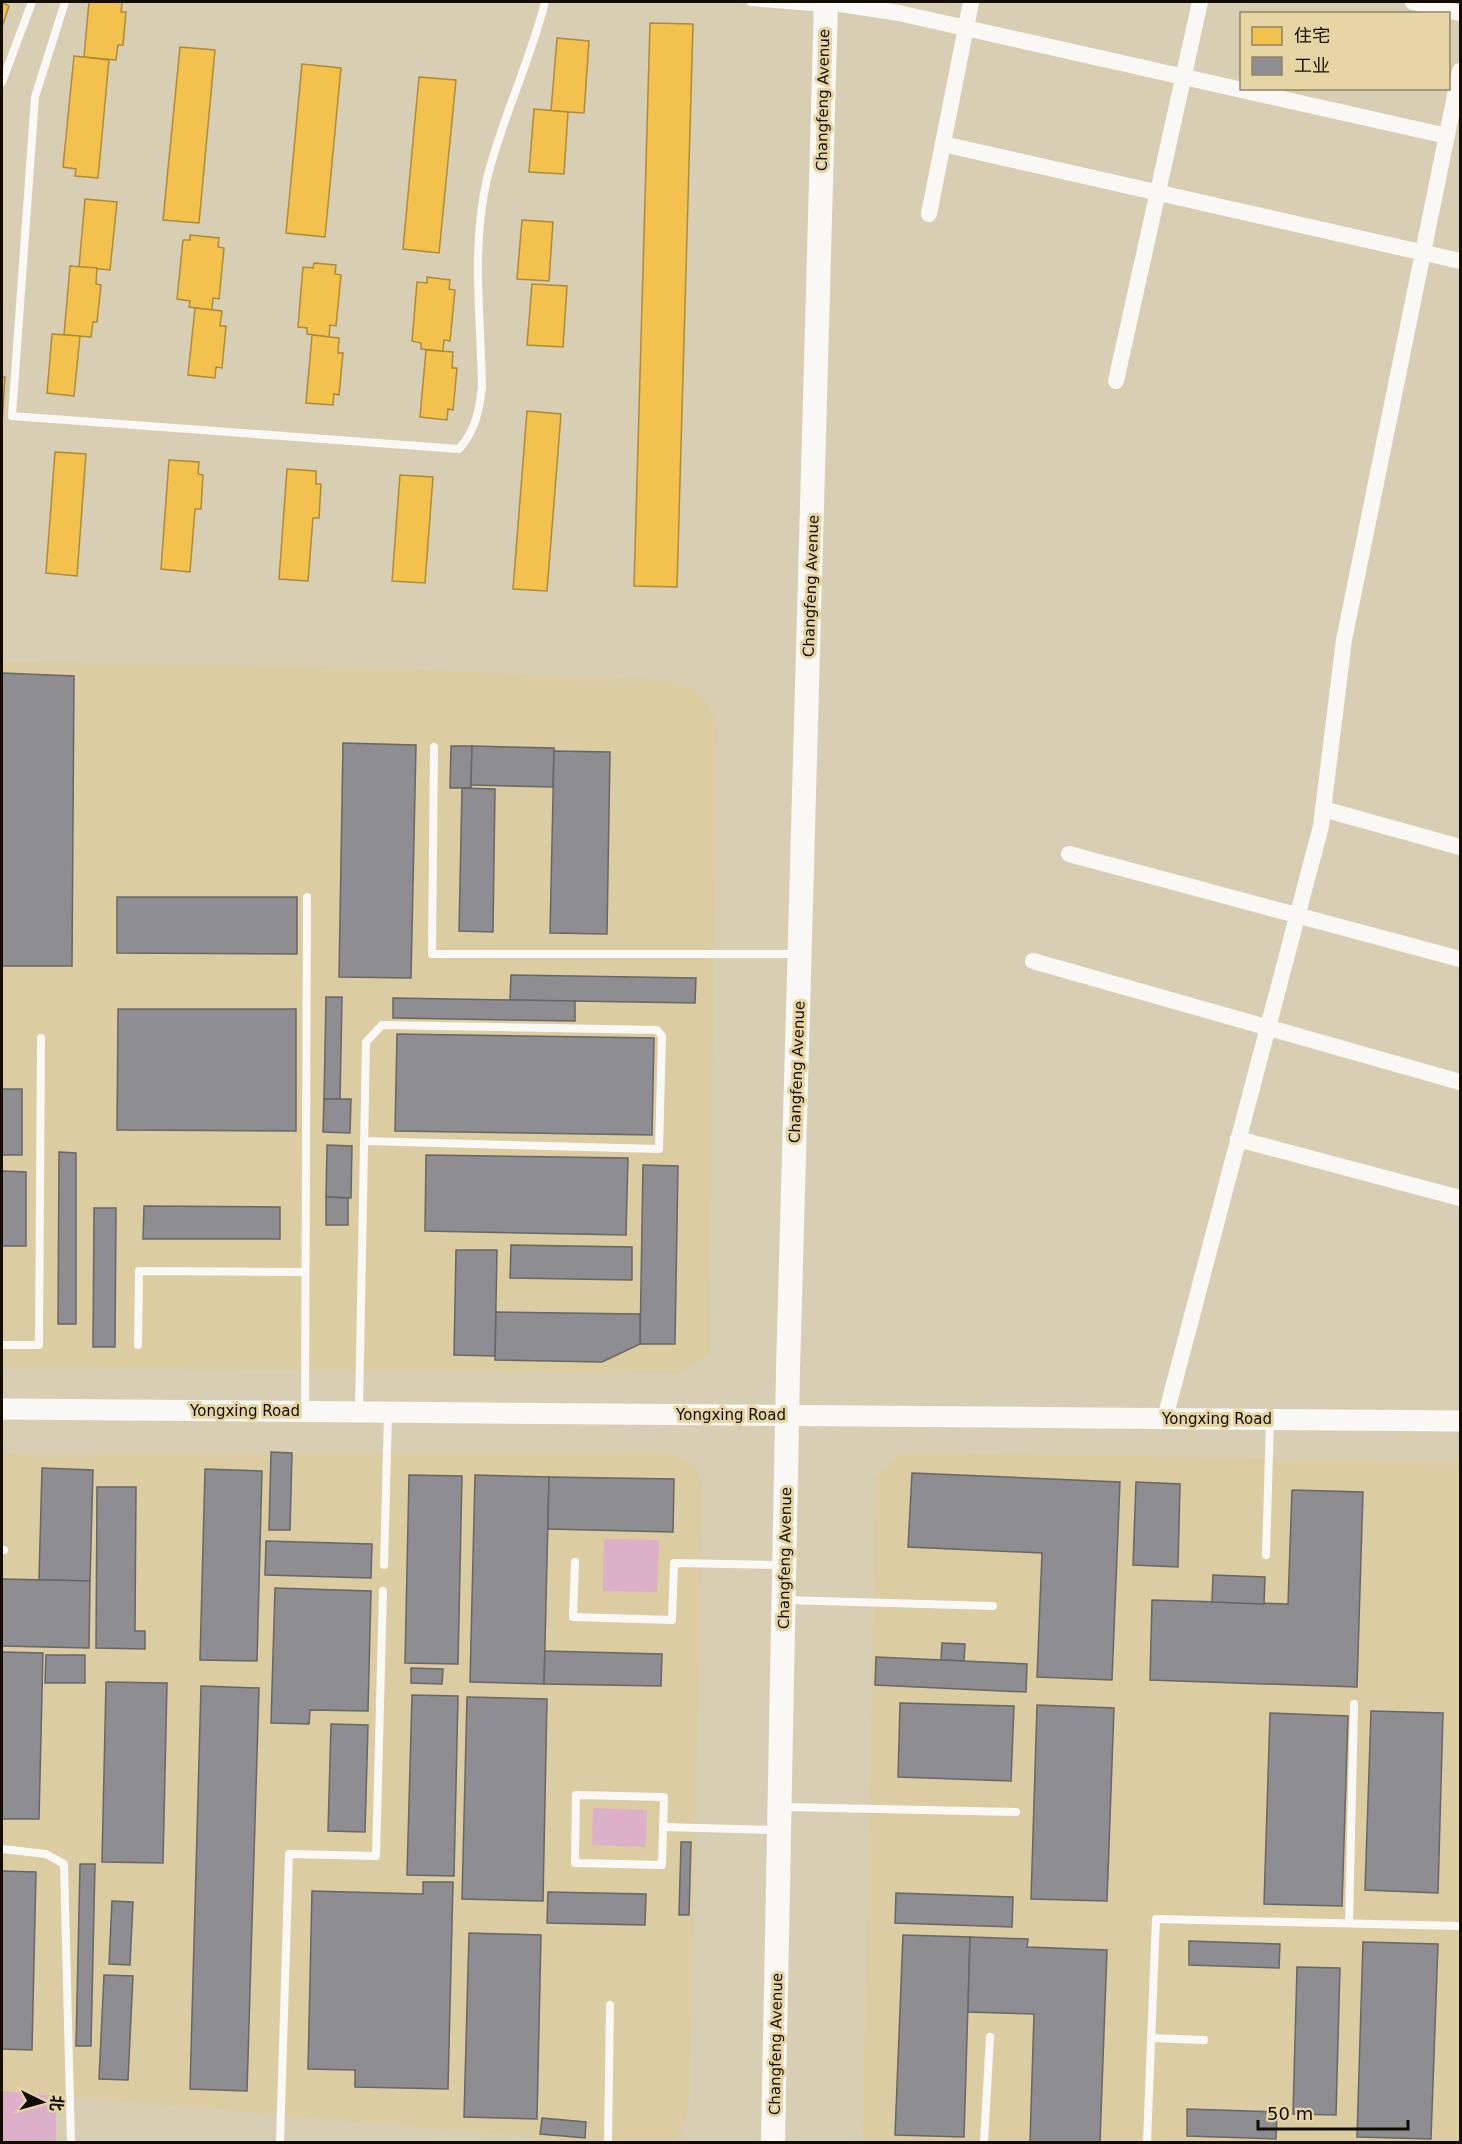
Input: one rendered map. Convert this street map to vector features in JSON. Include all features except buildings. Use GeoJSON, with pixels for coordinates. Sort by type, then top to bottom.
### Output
{"type":"FeatureCollection","features":[{"type":"Feature","properties":{"kind":"main road","name":"Changfeng Avenue"},"geometry":{"type":"LineString","coordinates":[[773,2142],[788,1415],[826,4]]}},
{"type":"Feature","properties":{"kind":"street"},"geometry":{"type":"LineString","coordinates":[[929,214],[971,2]]}},
{"type":"Feature","properties":{"kind":"street"},"geometry":{"type":"LineString","coordinates":[[1116,381],[1200,2]]}},
{"type":"Feature","properties":{"kind":"street"},"geometry":{"type":"LineString","coordinates":[[1413,2],[1461,13]]}},
{"type":"Feature","properties":{"kind":"street"},"geometry":{"type":"LineString","coordinates":[[826,4],[899,13],[1240,89]]}},
{"type":"Feature","properties":{"kind":"street"},"geometry":{"type":"LineString","coordinates":[[1165,1418],[1321,826],[1344,640],[1461,71]]}},
{"type":"Feature","properties":{"kind":"street"},"geometry":{"type":"LineString","coordinates":[[1245,90],[1447,136]]}},
{"type":"Feature","properties":{"kind":"street"},"geometry":{"type":"LineString","coordinates":[[943,144],[1461,261]]}},
{"type":"Feature","properties":{"kind":"street"},"geometry":{"type":"LineString","coordinates":[[1323,809],[1461,848]]}},
{"type":"Feature","properties":{"kind":"street"},"geometry":{"type":"LineString","coordinates":[[1069,854],[1461,959]]}},
{"type":"Feature","properties":{"kind":"street"},"geometry":{"type":"LineString","coordinates":[[1033,961],[1461,1082]]}},
{"type":"Feature","properties":{"kind":"street"},"geometry":{"type":"LineString","coordinates":[[1238,1139],[1461,1198]]}},
{"type":"Feature","properties":{"kind":"street","name":"Yongxing Road"},"geometry":{"type":"LineString","coordinates":[[2,1409],[1461,1421]]}},
{"type":"Feature","properties":{"kind":"lane"},"geometry":{"type":"LineString","coordinates":[[2,82],[32,2]]}},
{"type":"Feature","properties":{"kind":"lane"},"geometry":{"type":"LineString","coordinates":[[65,2],[35,97],[12,416],[459,449],[472,435],[480,409],[482,388],[479,259],[486,182],[495,149],[539,27],[545,2]]}},
{"type":"Feature","properties":{"kind":"lane"},"geometry":{"type":"LineString","coordinates":[[751,2],[826,4]]}},
{"type":"Feature","properties":{"kind":"lane"},"geometry":{"type":"LineString","coordinates":[[434,747],[432,954],[800,954]]}},
{"type":"Feature","properties":{"kind":"lane"},"geometry":{"type":"LineString","coordinates":[[305,1412],[307,897]]}},
{"type":"Feature","properties":{"kind":"lane"},"geometry":{"type":"LineString","coordinates":[[359,1412],[364,1141],[366,1042],[382,1025],[657,1030],[662,1036],[659,1149],[364,1141]]}},
{"type":"Feature","properties":{"kind":"lane"},"geometry":{"type":"LineString","coordinates":[[2,1346],[39,1346],[40,1038]]}},
{"type":"Feature","properties":{"kind":"lane"},"geometry":{"type":"LineString","coordinates":[[138,1345],[139,1271],[305,1272]]}},
{"type":"Feature","properties":{"kind":"lane"},"geometry":{"type":"LineString","coordinates":[[384,1564],[388,1412]]}},
{"type":"Feature","properties":{"kind":"lane"},"geometry":{"type":"LineString","coordinates":[[1266,1555],[1270,1419]]}},
{"type":"Feature","properties":{"kind":"lane"},"geometry":{"type":"LineString","coordinates":[[574,1562],[573,1617],[672,1620],[674,1563],[785,1565]]}},
{"type":"Feature","properties":{"kind":"lane"},"geometry":{"type":"LineString","coordinates":[[280,2142],[289,1854],[375,1856],[383,1591]]}},
{"type":"Feature","properties":{"kind":"lane"},"geometry":{"type":"LineString","coordinates":[[785,1600],[993,1606]]}},
{"type":"Feature","properties":{"kind":"lane"},"geometry":{"type":"LineString","coordinates":[[1349,1923],[1354,1704]]}},
{"type":"Feature","properties":{"kind":"lane"},"geometry":{"type":"LineString","coordinates":[[576,1795],[664,1797],[663,1827],[662,1865],[575,1863],[576,1795]]}},
{"type":"Feature","properties":{"kind":"lane"},"geometry":{"type":"LineString","coordinates":[[663,1827],[781,1818],[1016,1812]]}},
{"type":"Feature","properties":{"kind":"lane"},"geometry":{"type":"LineString","coordinates":[[2,1848],[46,1854],[64,1864],[71,2142]]}},
{"type":"Feature","properties":{"kind":"lane"},"geometry":{"type":"LineString","coordinates":[[1147,2142],[1156,1919],[1461,1926]]}},
{"type":"Feature","properties":{"kind":"lane"},"geometry":{"type":"LineString","coordinates":[[608,2142],[610,2005]]}},
{"type":"Feature","properties":{"kind":"lane"},"geometry":{"type":"LineString","coordinates":[[984,2142],[990,2037]]}},
{"type":"Feature","properties":{"kind":"lane"},"geometry":{"type":"LineString","coordinates":[[1151,2038],[1204,2040]]}},
{"type":"Feature","properties":{"kind":"shaded area"},"geometry":{"type":"Polygon","coordinates":[[[2,662],[321,666],[665,680],[694,689],[708,703],[717,725],[709,1356],[678,1374],[2,1367],[2,662]]]}},
{"type":"Feature","properties":{"kind":"shaded area"},"geometry":{"type":"Polygon","coordinates":[[[663,1452],[682,1458],[695,1466],[703,1489],[689,2102],[683,2129],[672,2142],[588,2142],[2,2091],[2,1454],[663,1452]]]}},
{"type":"Feature","properties":{"kind":"shaded area"},"geometry":{"type":"Polygon","coordinates":[[[901,1453],[1460,1461],[1460,2142],[867,2142],[863,2137],[876,1477],[901,1453]]]}},
{"type":"Feature","properties":{"kind":"shaded area"},"geometry":{"type":"Polygon","coordinates":[[[604,1539],[659,1540],[657,1592],[603,1591],[604,1539]]]}},
{"type":"Feature","properties":{"kind":"shaded area"},"geometry":{"type":"Polygon","coordinates":[[[593,1808],[647,1810],[646,1847],[592,1845],[593,1808]]]}},
{"type":"Feature","properties":{"kind":"shaded area"},"geometry":{"type":"Polygon","coordinates":[[[2,2091],[56,2096],[56,2142],[2,2142],[2,2091]]]}}]}
